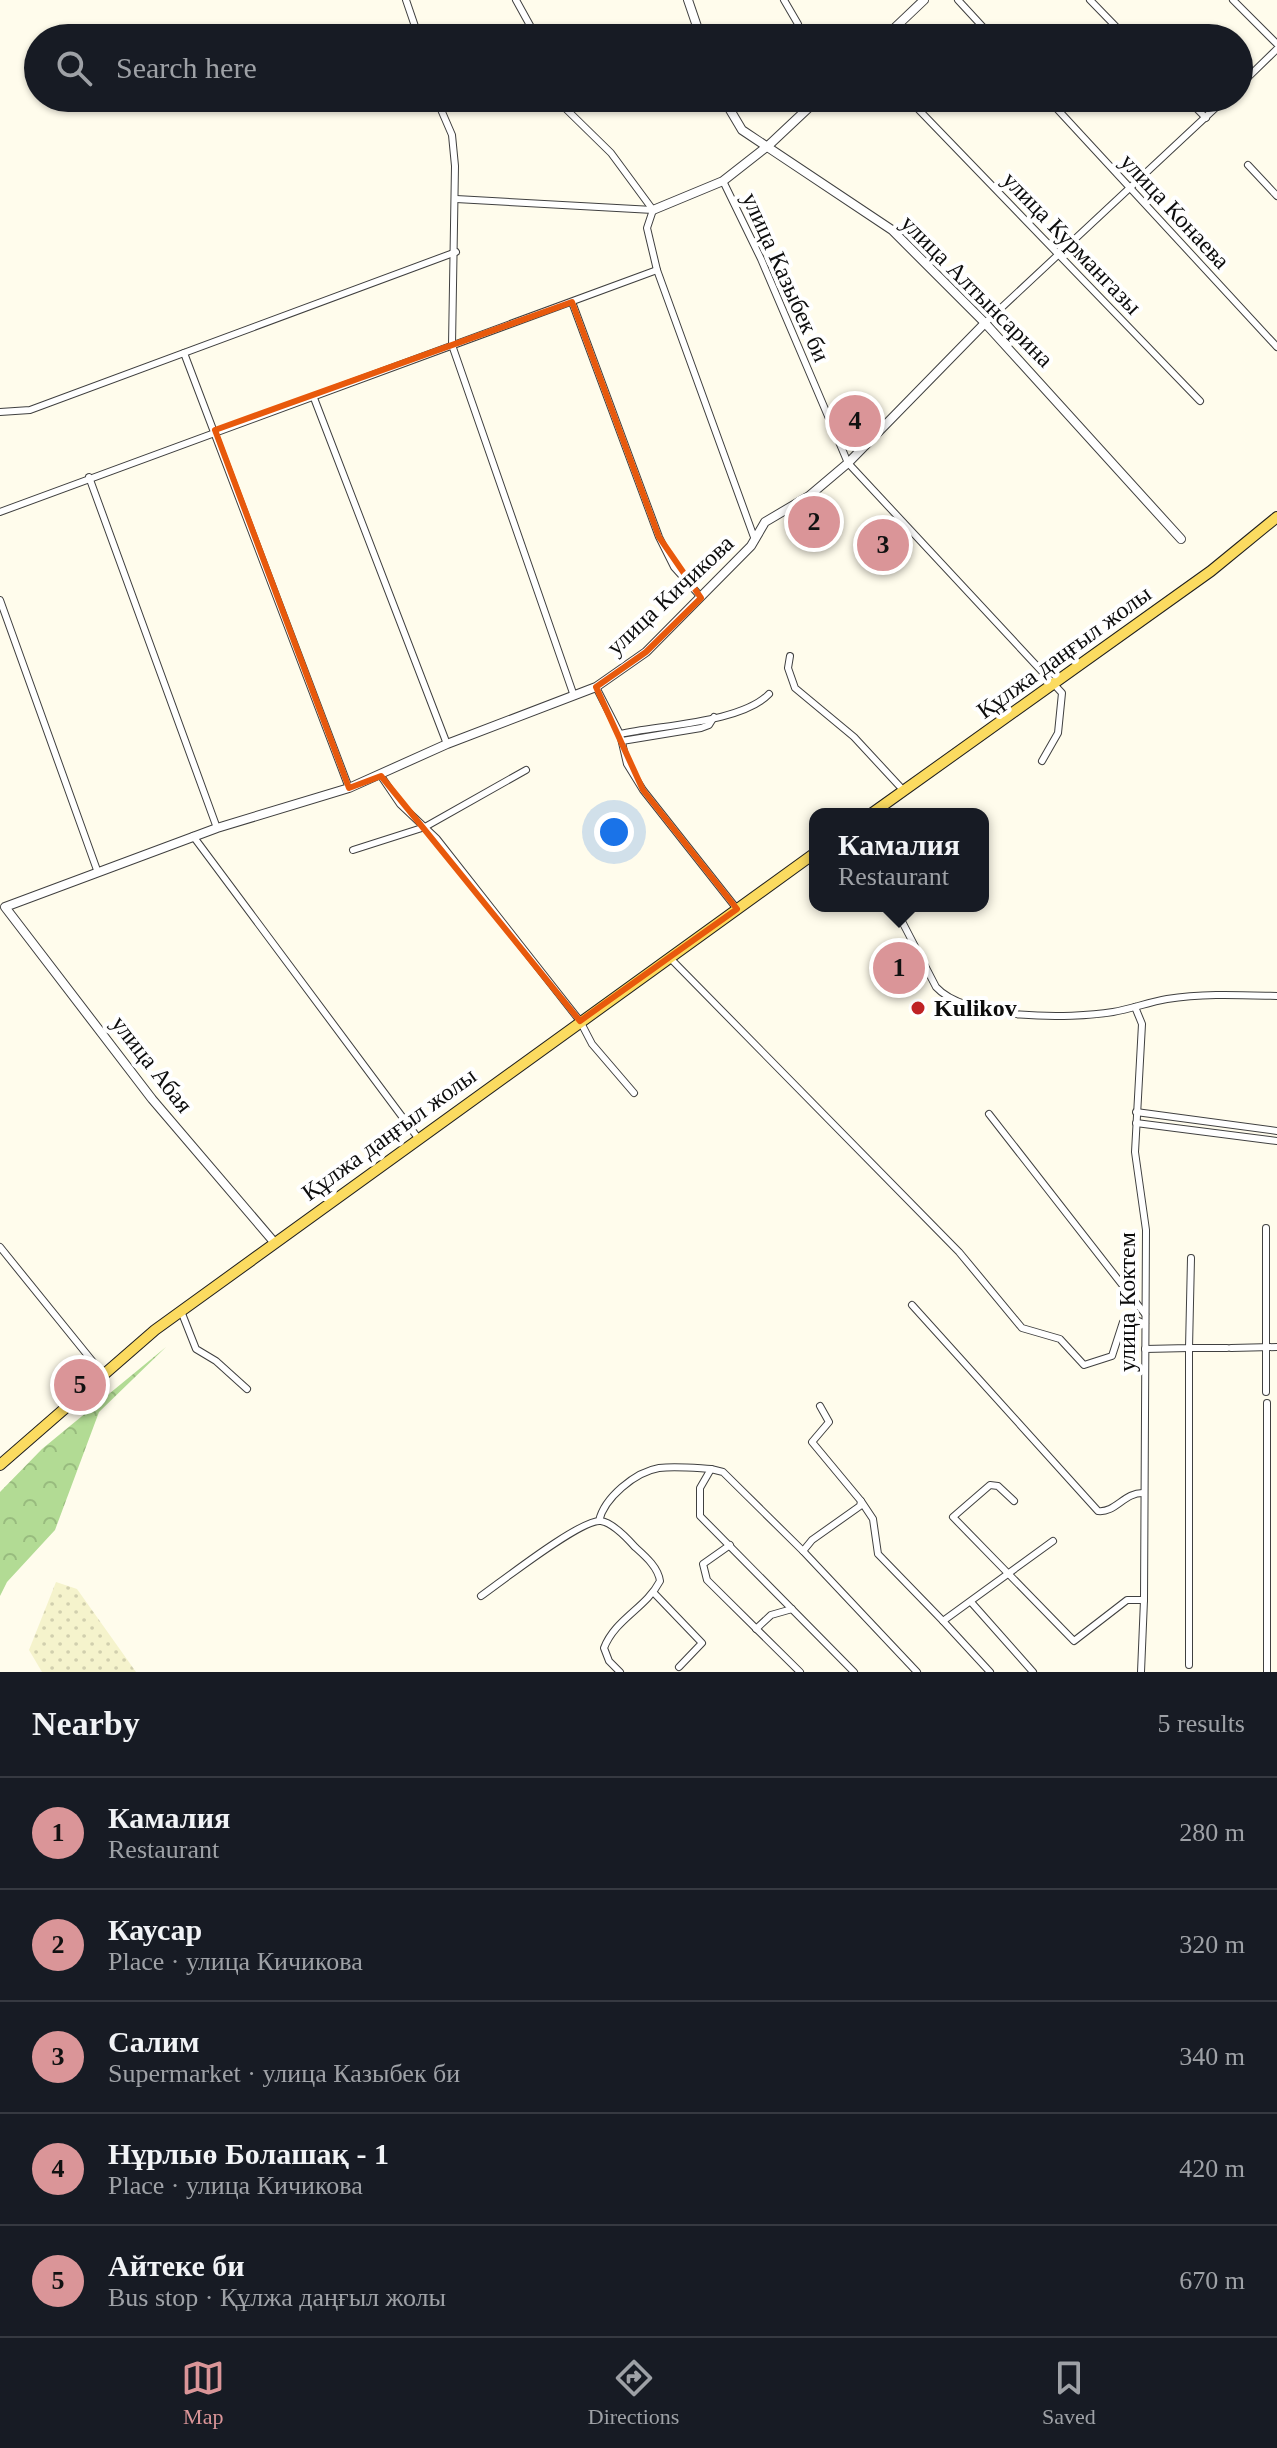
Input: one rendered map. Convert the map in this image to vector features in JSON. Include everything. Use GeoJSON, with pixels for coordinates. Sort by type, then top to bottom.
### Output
{"type":"FeatureCollection","features":[{"type":"Feature","properties":{"kind":"main road","name":"Құлжа даңғыл жолы"},"geometry":{"type":"LineString","coordinates":[[880,808],[1211,571],[1277,517]]}},
{"type":"Feature","properties":{"kind":"main road","name":"Құлжа даңғыл жолы"},"geometry":{"type":"LineString","coordinates":[[0,1465],[102,1373],[181,1311],[809,857]]}},
{"type":"Feature","properties":{"kind":"street"},"geometry":{"type":"LineString","coordinates":[[406,0],[414,24]]}},
{"type":"Feature","properties":{"kind":"street"},"geometry":{"type":"LineString","coordinates":[[516,0],[529,24]]}},
{"type":"Feature","properties":{"kind":"street"},"geometry":{"type":"LineString","coordinates":[[688,0],[696,24]]}},
{"type":"Feature","properties":{"kind":"street"},"geometry":{"type":"LineString","coordinates":[[784,0],[798,24]]}},
{"type":"Feature","properties":{"kind":"street"},"geometry":{"type":"LineString","coordinates":[[899,24],[924,0]]}},
{"type":"Feature","properties":{"kind":"street"},"geometry":{"type":"LineString","coordinates":[[958,0],[980,24]]}},
{"type":"Feature","properties":{"kind":"street"},"geometry":{"type":"LineString","coordinates":[[1090,0],[1113,24]]}},
{"type":"Feature","properties":{"kind":"street"},"geometry":{"type":"LineString","coordinates":[[1233,0],[1277,46],[1253,71]]}},
{"type":"Feature","properties":{"kind":"street"},"geometry":{"type":"LineString","coordinates":[[442,112],[452,135],[456,199],[452,345],[574,696]]}},
{"type":"Feature","properties":{"kind":"street"},"geometry":{"type":"LineString","coordinates":[[569,112],[611,153],[653,210]]}},
{"type":"Feature","properties":{"kind":"street","name":"улица Алтынсарина"},"geometry":{"type":"LineString","coordinates":[[731,112],[742,130],[769,145],[892,230],[985,323],[1181,539]]}},
{"type":"Feature","properties":{"kind":"street"},"geometry":{"type":"LineString","coordinates":[[456,199],[653,210],[723,181],[804,112]]}},
{"type":"Feature","properties":{"kind":"street","name":"улица Курмангазы"},"geometry":{"type":"LineString","coordinates":[[921,112],[1200,401]]}},
{"type":"Feature","properties":{"kind":"street","name":"улица Конаева"},"geometry":{"type":"LineString","coordinates":[[1060,112],[1277,347]]}},
{"type":"Feature","properties":{"kind":"street"},"geometry":{"type":"LineString","coordinates":[[1200,112],[1206,118]]}},
{"type":"Feature","properties":{"kind":"street","name":"улица Кичикова"},"geometry":{"type":"LineString","coordinates":[[2,905],[193,836],[349,788],[447,744],[596,687],[646,652],[755,540],[765,522],[809,496],[848,463],[985,323],[1131,191],[1212,112]]}},
{"type":"Feature","properties":{"kind":"street"},"geometry":{"type":"LineString","coordinates":[[1248,165],[1277,196]]}},
{"type":"Feature","properties":{"kind":"street","name":"улица Казыбек би"},"geometry":{"type":"LineString","coordinates":[[723,181],[761,259],[848,463],[1055,684]]}},
{"type":"Feature","properties":{"kind":"street"},"geometry":{"type":"LineString","coordinates":[[653,210],[647,228],[657,270],[755,540]]}},
{"type":"Feature","properties":{"kind":"street"},"geometry":{"type":"LineString","coordinates":[[0,412],[30,410],[456,252]]}},
{"type":"Feature","properties":{"kind":"street"},"geometry":{"type":"LineString","coordinates":[[0,512],[215,430],[314,398],[657,270]]}},
{"type":"Feature","properties":{"kind":"street"},"geometry":{"type":"LineString","coordinates":[[572,302],[659,537],[674,567],[701,598]]}},
{"type":"Feature","properties":{"kind":"street"},"geometry":{"type":"LineString","coordinates":[[184,353],[349,788]]}},
{"type":"Feature","properties":{"kind":"street"},"geometry":{"type":"LineString","coordinates":[[314,398],[447,744]]}},
{"type":"Feature","properties":{"kind":"street"},"geometry":{"type":"LineString","coordinates":[[89,477],[217,828]]}},
{"type":"Feature","properties":{"kind":"street"},"geometry":{"type":"LineString","coordinates":[[0,600],[97,870]]}},
{"type":"Feature","properties":{"kind":"street"},"geometry":{"type":"LineString","coordinates":[[790,656],[788,668],[795,688],[862,745],[904,791]]}},
{"type":"Feature","properties":{"kind":"street"},"geometry":{"type":"LineString","coordinates":[[1042,761],[1058,733],[1062,715],[1062,693],[1055,684]]}},
{"type":"Feature","properties":{"kind":"street"},"geometry":{"type":"LineString","coordinates":[[596,687],[621,737],[627,764],[643,790],[737,909]]}},
{"type":"Feature","properties":{"kind":"street"},"geometry":{"type":"LineString","coordinates":[[621,737],[714,717],[761,701],[769,694]]}},
{"type":"Feature","properties":{"kind":"street"},"geometry":{"type":"LineString","coordinates":[[353,850],[425,827],[526,770]]}},
{"type":"Feature","properties":{"kind":"street"},"geometry":{"type":"LineString","coordinates":[[381,776],[400,804],[425,827],[580,1021],[592,1044],[634,1093]]}},
{"type":"Feature","properties":{"kind":"street"},"geometry":{"type":"LineString","coordinates":[[193,836],[418,1138]]}},
{"type":"Feature","properties":{"kind":"street","name":"улица Абая"},"geometry":{"type":"LineString","coordinates":[[2,905],[152,1099],[274,1242]]}},
{"type":"Feature","properties":{"kind":"street"},"geometry":{"type":"LineString","coordinates":[[897,912],[936,987],[954,1001],[1013,1014],[1098,1014],[1179,998],[1277,996]]}},
{"type":"Feature","properties":{"kind":"street"},"geometry":{"type":"LineString","coordinates":[[669,957],[959,1252],[1022,1328],[1060,1339],[1084,1365],[1112,1356],[1123,1322],[1134,1319],[1145,1324]]}},
{"type":"Feature","properties":{"kind":"street","name":"улица Коктем"},"geometry":{"type":"LineString","coordinates":[[1135,1007],[1142,1024],[1135,1152],[1146,1230],[1141,1672]]}},
{"type":"Feature","properties":{"kind":"street"},"geometry":{"type":"LineString","coordinates":[[1136,1112],[1277,1131]]}},
{"type":"Feature","properties":{"kind":"street"},"geometry":{"type":"LineString","coordinates":[[989,1114],[1145,1314]]}},
{"type":"Feature","properties":{"kind":"street"},"geometry":{"type":"LineString","coordinates":[[1136,1123],[1277,1141]]}},
{"type":"Feature","properties":{"kind":"street"},"geometry":{"type":"LineString","coordinates":[[1266,1228],[1266,1392]]}},
{"type":"Feature","properties":{"kind":"street"},"geometry":{"type":"LineString","coordinates":[[0,1247],[102,1373]]}},
{"type":"Feature","properties":{"kind":"street"},"geometry":{"type":"LineString","coordinates":[[1189,1665],[1191,1258]]}},
{"type":"Feature","properties":{"kind":"street"},"geometry":{"type":"LineString","coordinates":[[912,1305],[1098,1511],[1108,1511],[1130,1494],[1144,1493]]}},
{"type":"Feature","properties":{"kind":"street"},"geometry":{"type":"LineString","coordinates":[[181,1311],[196,1349],[216,1361],[247,1389]]}},
{"type":"Feature","properties":{"kind":"street"},"geometry":{"type":"LineString","coordinates":[[1145,1349],[1277,1347]]}},
{"type":"Feature","properties":{"kind":"street"},"geometry":{"type":"LineString","coordinates":[[1267,1403],[1267,1672]]}},
{"type":"Feature","properties":{"kind":"street"},"geometry":{"type":"LineString","coordinates":[[820,1406],[829,1422],[812,1442],[873,1519],[878,1554],[990,1672]]}},
{"type":"Feature","properties":{"kind":"street"},"geometry":{"type":"LineString","coordinates":[[599,1521],[602,1507],[632,1481],[657,1469],[711,1469],[723,1472],[803,1551],[917,1672]]}},
{"type":"Feature","properties":{"kind":"street"},"geometry":{"type":"LineString","coordinates":[[711,1469],[700,1488],[700,1516],[854,1672]]}},
{"type":"Feature","properties":{"kind":"street"},"geometry":{"type":"LineString","coordinates":[[1014,1501],[998,1486],[990,1485],[953,1514],[1007,1576],[1074,1641],[1127,1600],[1144,1600]]}},
{"type":"Feature","properties":{"kind":"street"},"geometry":{"type":"LineString","coordinates":[[803,1551],[812,1540],[860,1506],[861,1501]]}},
{"type":"Feature","properties":{"kind":"street"},"geometry":{"type":"LineString","coordinates":[[481,1596],[570,1533],[599,1521],[610,1525],[630,1541],[659,1574],[660,1581],[654,1593],[610,1631],[604,1648],[609,1661],[620,1672]]}},
{"type":"Feature","properties":{"kind":"street"},"geometry":{"type":"LineString","coordinates":[[943,1621],[1053,1541]]}},
{"type":"Feature","properties":{"kind":"street"},"geometry":{"type":"LineString","coordinates":[[730,1545],[703,1564],[702,1571],[707,1580],[800,1672]]}},
{"type":"Feature","properties":{"kind":"street"},"geometry":{"type":"LineString","coordinates":[[654,1593],[702,1643],[679,1667]]}},
{"type":"Feature","properties":{"kind":"street"},"geometry":{"type":"LineString","coordinates":[[971,1602],[1033,1672]]}},
{"type":"Feature","properties":{"kind":"street"},"geometry":{"type":"LineString","coordinates":[[756,1629],[771,1615],[792,1609]]}},
{"type":"Feature","properties":{"kind":"highlighted area"},"geometry":{"type":"Polygon","coordinates":[[[572,302],[659,537],[701,598],[646,652],[596,687],[643,790],[737,909],[580,1021],[381,776],[349,788],[215,430],[572,302]]]}},
{"type":"Feature","properties":{"kind":"shaded area"},"geometry":{"type":"Polygon","coordinates":[[[56,1582],[77,1589],[136,1672],[42,1672],[29,1650],[56,1582]]]}},
{"type":"Feature","properties":{"kind":"green space"},"geometry":{"type":"Polygon","coordinates":[[[166,1347],[99,1412],[55,1530],[7,1582],[0,1596],[0,1492],[42,1449],[166,1347]]]}},
{"type":"Feature","properties":{"kind":"place","name":"Нұрлыө Болашақ - 1"},"geometry":{"type":"Point","coordinates":[855,421]}},
{"type":"Feature","properties":{"kind":"place","name":"Каусар"},"geometry":{"type":"Point","coordinates":[814,522]}},
{"type":"Feature","properties":{"kind":"place","name":"Салим"},"geometry":{"type":"Point","coordinates":[883,545]}},
{"type":"Feature","properties":{"kind":"place","name":"Камалия"},"geometry":{"type":"Point","coordinates":[899,968]}},
{"type":"Feature","properties":{"kind":"place","name":"Kulikov"},"geometry":{"type":"Point","coordinates":[918,1008]}},
{"type":"Feature","properties":{"kind":"place","name":"Айтеке би"},"geometry":{"type":"Point","coordinates":[80,1385]}}]}
